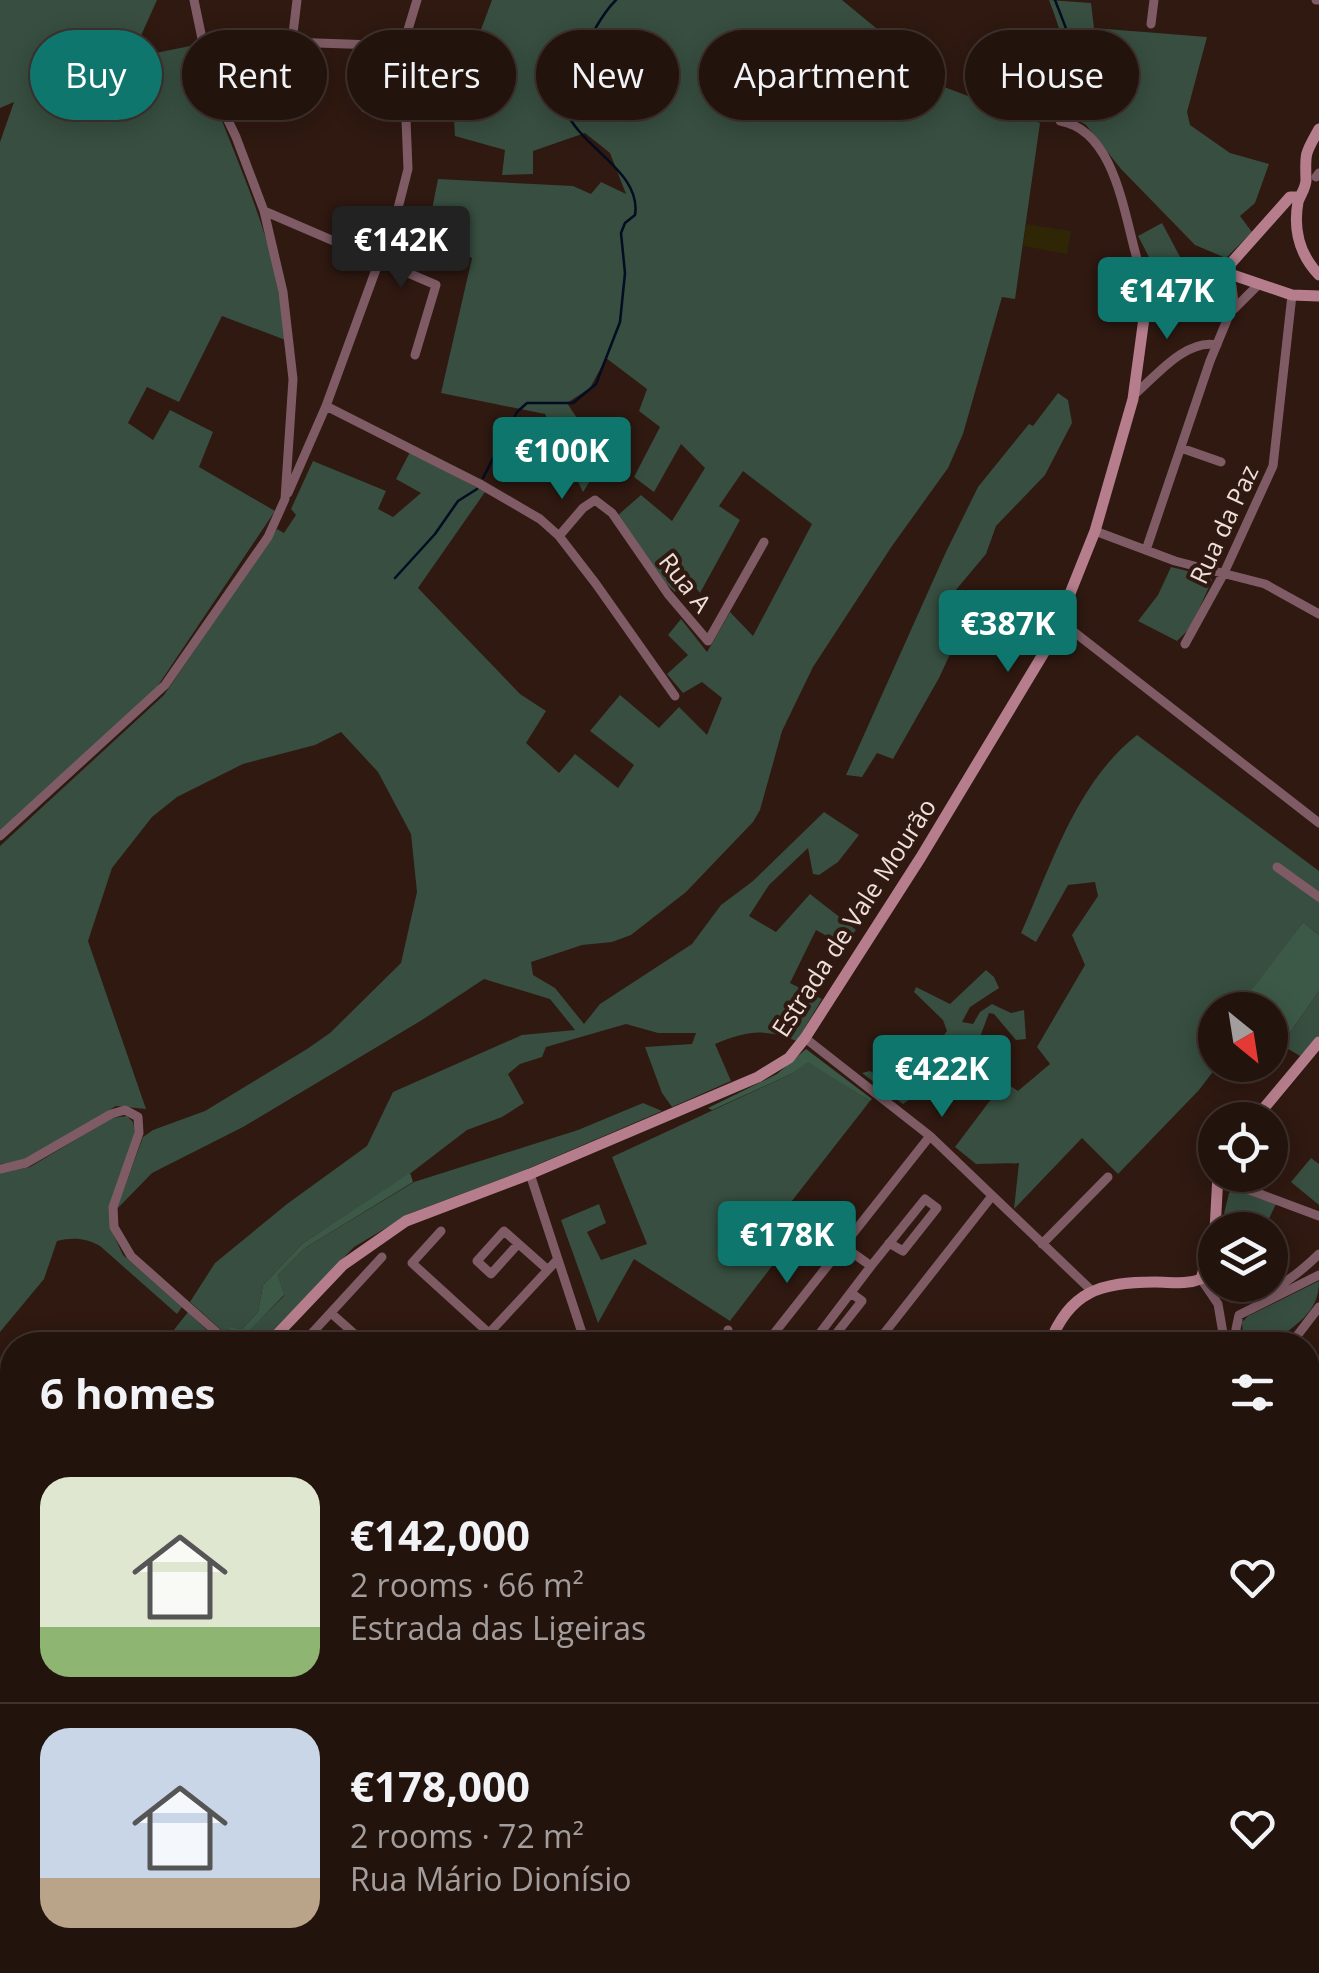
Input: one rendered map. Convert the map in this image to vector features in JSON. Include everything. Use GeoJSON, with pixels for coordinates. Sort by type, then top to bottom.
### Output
{"type":"FeatureCollection","features":[{"type":"Feature","properties":{"kind":"street"},"geometry":{"type":"LineString","coordinates":[[293,30],[297,0]]}},
{"type":"Feature","properties":{"kind":"street"},"geometry":{"type":"LineString","coordinates":[[408,30],[417,0]]}},
{"type":"Feature","properties":{"kind":"street"},"geometry":{"type":"LineString","coordinates":[[1152,24],[1154,0]]}},
{"type":"Feature","properties":{"kind":"street"},"geometry":{"type":"LineString","coordinates":[[196,2],[201,30]]}},
{"type":"Feature","properties":{"kind":"street"},"geometry":{"type":"LineString","coordinates":[[228,120],[264,211],[283,292],[292,352],[292,434],[285,499]]}},
{"type":"Feature","properties":{"kind":"street"},"geometry":{"type":"LineString","coordinates":[[0,836],[165,685],[268,537],[326,406],[381,261],[408,169],[406,120]]}},
{"type":"Feature","properties":{"kind":"street"},"geometry":{"type":"LineString","coordinates":[[1060,121],[1081,127],[1103,154],[1124,204],[1142,276],[1155,300],[1198,289],[1224,272],[1244,245],[1315,178],[1303,160],[1319,129]]}},
{"type":"Feature","properties":{"kind":"street"},"geometry":{"type":"LineString","coordinates":[[1295,197],[1300,246],[1319,275]]}},
{"type":"Feature","properties":{"kind":"street"},"geometry":{"type":"LineString","coordinates":[[264,211],[436,284],[415,355]]}},
{"type":"Feature","properties":{"kind":"street"},"geometry":{"type":"LineString","coordinates":[[1224,272],[1292,295],[1319,296]]}},
{"type":"Feature","properties":{"kind":"street"},"geometry":{"type":"LineString","coordinates":[[1146,550],[1232,312],[1234,295],[1224,272]]}},
{"type":"Feature","properties":{"kind":"street"},"geometry":{"type":"LineString","coordinates":[[1232,312],[1260,284]]}},
{"type":"Feature","properties":{"kind":"street","name":"Rua da Paz"},"geometry":{"type":"LineString","coordinates":[[1185,644],[1224,573],[1274,466],[1292,295]]}},
{"type":"Feature","properties":{"kind":"street","name":"Estrada de Vale Mourão"},"geometry":{"type":"LineString","coordinates":[[279,1332],[343,1265],[414,1217],[530,1174],[770,1070],[789,1058],[1034,674],[1060,621],[1094,531],[1134,396],[1144,318],[1155,300]]}},
{"type":"Feature","properties":{"kind":"street"},"geometry":{"type":"LineString","coordinates":[[1134,396],[1186,351],[1209,343],[1217,345]]}},
{"type":"Feature","properties":{"kind":"street"},"geometry":{"type":"LineString","coordinates":[[326,406],[516,503],[559,536],[675,696]]}},
{"type":"Feature","properties":{"kind":"street"},"geometry":{"type":"LineString","coordinates":[[1181,448],[1222,462]]}},
{"type":"Feature","properties":{"kind":"street","name":"Rua A"},"geometry":{"type":"LineString","coordinates":[[559,536],[595,500],[612,513],[668,594],[708,641],[764,542]]}},
{"type":"Feature","properties":{"kind":"street"},"geometry":{"type":"LineString","coordinates":[[1094,531],[1265,584],[1319,614]]}},
{"type":"Feature","properties":{"kind":"street"},"geometry":{"type":"LineString","coordinates":[[1060,621],[1319,823]]}},
{"type":"Feature","properties":{"kind":"street"},"geometry":{"type":"LineString","coordinates":[[1277,867],[1319,898]]}},
{"type":"Feature","properties":{"kind":"street"},"geometry":{"type":"LineString","coordinates":[[805,1038],[930,1136],[1090,1290]]}},
{"type":"Feature","properties":{"kind":"street"},"geometry":{"type":"LineString","coordinates":[[1269,1102],[1319,1042]]}},
{"type":"Feature","properties":{"kind":"street"},"geometry":{"type":"LineString","coordinates":[[0,1169],[26,1163],[112,1114],[125,1110],[138,1117],[139,1133],[112,1208],[114,1228],[131,1256],[216,1332]]}},
{"type":"Feature","properties":{"kind":"street"},"geometry":{"type":"LineString","coordinates":[[775,1332],[930,1136]]}},
{"type":"Feature","properties":{"kind":"street"},"geometry":{"type":"LineString","coordinates":[[530,1174],[582,1332]]}},
{"type":"Feature","properties":{"kind":"street"},"geometry":{"type":"LineString","coordinates":[[1042,1244],[1108,1177]]}},
{"type":"Feature","properties":{"kind":"street"},"geometry":{"type":"LineString","coordinates":[[1255,1192],[1319,1216]]}},
{"type":"Feature","properties":{"kind":"street"},"geometry":{"type":"LineString","coordinates":[[885,1332],[992,1196]]}},
{"type":"Feature","properties":{"kind":"street"},"geometry":{"type":"LineString","coordinates":[[819,1332],[850,1292],[924,1199],[936,1208],[903,1251],[889,1243]]}},
{"type":"Feature","properties":{"kind":"street"},"geometry":{"type":"LineString","coordinates":[[442,1231],[412,1262],[487,1332]]}},
{"type":"Feature","properties":{"kind":"street"},"geometry":{"type":"LineString","coordinates":[[518,1244],[491,1274],[476,1261],[504,1231],[546,1269]]}},
{"type":"Feature","properties":{"kind":"street"},"geometry":{"type":"LineString","coordinates":[[843,1246],[871,1266]]}},
{"type":"Feature","properties":{"kind":"street"},"geometry":{"type":"LineString","coordinates":[[1288,1280],[1319,1254]]}},
{"type":"Feature","properties":{"kind":"street"},"geometry":{"type":"LineString","coordinates":[[314,1332],[382,1257]]}},
{"type":"Feature","properties":{"kind":"street"},"geometry":{"type":"LineString","coordinates":[[489,1332],[558,1259]]}},
{"type":"Feature","properties":{"kind":"street"},"geometry":{"type":"LineString","coordinates":[[1236,1332],[1239,1315],[1319,1275]]}},
{"type":"Feature","properties":{"kind":"street"},"geometry":{"type":"LineString","coordinates":[[1055,1332],[1090,1290],[1110,1285],[1198,1280]]}},
{"type":"Feature","properties":{"kind":"street"},"geometry":{"type":"LineString","coordinates":[[837,1332],[862,1301],[850,1292]]}},
{"type":"Feature","properties":{"kind":"street"},"geometry":{"type":"LineString","coordinates":[[1222,1332],[1218,1304],[1223,1302]]}},
{"type":"Feature","properties":{"kind":"street"},"geometry":{"type":"LineString","coordinates":[[1300,1332],[1319,1307]]}},
{"type":"Feature","properties":{"kind":"street"},"geometry":{"type":"LineString","coordinates":[[331,1313],[352,1332]]}},
{"type":"Feature","properties":{"kind":"green space"},"geometry":{"type":"Polygon","coordinates":[[[0,0],[157,0],[144,30],[30,30],[30,120],[162,120],[162,52],[182,48],[182,120],[222,120],[267,242],[288,341],[222,316],[179,402],[147,387],[128,423],[153,440],[170,410],[213,432],[199,467],[275,511],[157,687],[0,831],[0,142],[14,102],[0,108],[0,0]]]}},
{"type":"Feature","properties":{"kind":"green space"},"geometry":{"type":"Polygon","coordinates":[[[492,0],[842,0],[878,30],[699,30],[699,120],[945,120],[945,87],[965,95],[965,120],[1040,123],[1015,299],[1002,297],[963,434],[948,468],[813,667],[782,731],[760,810],[753,822],[686,892],[631,935],[612,942],[582,945],[531,962],[533,975],[555,988],[584,1024],[600,1004],[692,944],[721,905],[753,881],[824,812],[859,835],[838,862],[819,875],[813,874],[808,848],[769,885],[749,916],[776,932],[810,894],[856,930],[843,945],[816,930],[790,983],[822,999],[797,1041],[756,1033],[715,1044],[731,1081],[672,1107],[662,1093],[645,1047],[692,1044],[696,1033],[658,1033],[626,1024],[546,1047],[542,1057],[520,1064],[508,1074],[524,1103],[502,1117],[467,1130],[403,1179],[302,1244],[263,1285],[258,1312],[242,1329],[229,1328],[236,1332],[223,1332],[190,1302],[215,1263],[367,1146],[393,1092],[522,1035],[575,1030],[550,999],[484,979],[243,1127],[152,1173],[116,1210],[143,1137],[205,1111],[307,1049],[330,1033],[401,963],[417,892],[411,834],[378,772],[341,732],[315,745],[243,764],[177,797],[152,817],[112,868],[88,941],[146,1109],[116,1106],[25,1160],[0,1164],[0,846],[164,695],[277,529],[284,533],[296,515],[291,509],[313,461],[386,491],[378,509],[393,517],[421,493],[396,479],[410,452],[485,492],[418,588],[520,694],[546,711],[526,743],[559,773],[575,754],[618,788],[634,765],[590,731],[620,695],[659,728],[679,707],[707,735],[722,698],[702,682],[683,693],[667,674],[688,655],[668,635],[681,619],[707,652],[730,612],[753,636],[812,524],[743,471],[719,506],[740,520],[700,593],[687,577],[675,592],[660,578],[617,516],[641,495],[672,521],[705,468],[681,444],[654,492],[634,477],[660,427],[639,411],[647,389],[606,358],[590,388],[567,403],[604,459],[583,492],[545,414],[441,393],[472,258],[426,240],[438,179],[573,186],[591,194],[601,182],[626,194],[610,153],[585,133],[533,151],[533,174],[502,175],[505,150],[455,136],[454,120],[516,120],[516,30],[481,30],[492,0]]]}},
{"type":"Feature","properties":{"kind":"green space"},"geometry":{"type":"Polygon","coordinates":[[[1049,0],[1091,3],[1094,28],[1119,30],[1059,30],[1049,0]]]}},
{"type":"Feature","properties":{"kind":"green space"},"geometry":{"type":"Polygon","coordinates":[[[1139,32],[1207,37],[1187,112],[1190,125],[1230,153],[1269,164],[1255,203],[1240,216],[1252,232],[1226,258],[1195,245],[1121,169],[1078,120],[1139,120],[1139,32]]]}},
{"type":"Feature","properties":{"kind":"green space"},"geometry":{"type":"Polygon","coordinates":[[[1162,223],[1187,270],[1162,282],[1138,236],[1162,223]]]}},
{"type":"Feature","properties":{"kind":"green space"},"geometry":{"type":"Polygon","coordinates":[[[1058,393],[1068,400],[1072,423],[1045,475],[996,526],[986,554],[950,597],[961,601],[951,621],[963,626],[939,678],[893,759],[877,753],[862,777],[846,775],[978,487],[1058,393]]]}},
{"type":"Feature","properties":{"kind":"green space"},"geometry":{"type":"Polygon","coordinates":[[[1171,567],[1212,580],[1191,627],[1177,641],[1138,621],[1158,595],[1171,567]]]}},
{"type":"Feature","properties":{"kind":"green space"},"geometry":{"type":"Polygon","coordinates":[[[1137,735],[1319,871],[1319,935],[1303,922],[1251,992],[1198,992],[1198,1082],[1205,1082],[1118,1174],[1082,1138],[1014,1209],[1019,1163],[976,1164],[955,1147],[1004,1082],[1018,1091],[1050,1064],[1037,1047],[1085,965],[1072,935],[1098,896],[1095,882],[1068,885],[1036,942],[1021,933],[1068,826],[1116,754],[1137,735]]]}},
{"type":"Feature","properties":{"kind":"green space"},"geometry":{"type":"Polygon","coordinates":[[[1303,922],[1319,935],[1319,991],[1289,1034],[1288,992],[1250,992],[1303,922]]]}},
{"type":"Feature","properties":{"kind":"green space"},"geometry":{"type":"Polygon","coordinates":[[[986,970],[999,988],[970,1007],[962,1022],[973,1024],[980,1012],[992,1004],[1011,1013],[1024,1010],[1026,1039],[1016,1040],[989,1013],[977,1045],[960,1038],[934,1082],[903,1104],[862,1073],[870,1071],[898,1088],[912,1079],[947,1031],[943,1020],[914,992],[916,987],[950,1004],[986,970]]]}},
{"type":"Feature","properties":{"kind":"green space"},"geometry":{"type":"Polygon","coordinates":[[[1319,991],[1319,1036],[1300,1056],[1288,1049],[1289,1034],[1319,991]]]}},
{"type":"Feature","properties":{"kind":"green space"},"geometry":{"type":"Polygon","coordinates":[[[806,1049],[872,1099],[808,1062],[793,1073],[712,1110],[708,1108],[777,1074],[806,1049]]]}},
{"type":"Feature","properties":{"kind":"green space"},"geometry":{"type":"Polygon","coordinates":[[[808,1061],[870,1101],[777,1220],[795,1236],[730,1321],[634,1259],[598,1323],[561,1220],[599,1204],[606,1223],[587,1232],[601,1260],[647,1244],[612,1157],[793,1073],[808,1061]]]}},
{"type":"Feature","properties":{"kind":"green space"},"geometry":{"type":"Polygon","coordinates":[[[643,1103],[662,1111],[520,1172],[411,1213],[354,1247],[272,1332],[247,1332],[284,1296],[278,1275],[305,1248],[414,1182],[578,1130],[643,1103]]]}},
{"type":"Feature","properties":{"kind":"green space"},"geometry":{"type":"Polygon","coordinates":[[[127,1116],[135,1133],[110,1227],[123,1255],[182,1307],[177,1314],[100,1246],[84,1240],[63,1240],[57,1241],[44,1279],[0,1332],[0,1173],[30,1167],[112,1118],[127,1116]]]}},
{"type":"Feature","properties":{"kind":"green space"},"geometry":{"type":"Polygon","coordinates":[[[1311,1158],[1319,1164],[1319,1205],[1291,1182],[1311,1158]]]}},
{"type":"Feature","properties":{"kind":"green space"},"geometry":{"type":"Polygon","coordinates":[[[410,1173],[413,1182],[305,1248],[278,1275],[284,1295],[248,1332],[226,1327],[242,1329],[258,1312],[263,1285],[302,1244],[410,1173]]]}},
{"type":"Feature","properties":{"kind":"green space"},"geometry":{"type":"Polygon","coordinates":[[[1243,1192],[1276,1204],[1272,1212],[1224,1212],[1229,1193],[1243,1192]]]}},
{"type":"Feature","properties":{"kind":"green space"},"geometry":{"type":"Polygon","coordinates":[[[1319,1281],[1310,1311],[1286,1332],[1243,1332],[1242,1322],[1276,1302],[1288,1302],[1288,1296],[1319,1281]]]}},
{"type":"Feature","properties":{"kind":"green space"},"geometry":{"type":"Polygon","coordinates":[[[188,1312],[209,1332],[172,1332],[188,1312]]]}},
{"type":"Feature","properties":{"kind":"sand"},"geometry":{"type":"Polygon","coordinates":[[[1026,224],[1071,231],[1067,254],[1023,246],[1026,224]]]}},
{"type":"Feature","properties":{"kind":"waterway"},"geometry":{"type":"LineString","coordinates":[[483,478],[517,412],[527,403],[573,403],[596,384],[620,322],[625,273],[621,233],[635,215],[633,193],[622,175],[572,122],[563,102],[565,79],[616,0]]}},
{"type":"Feature","properties":{"kind":"waterway"},"geometry":{"type":"LineString","coordinates":[[1055,0],[1066,30]]}},
{"type":"Feature","properties":{"kind":"waterway"},"geometry":{"type":"LineString","coordinates":[[395,578],[435,534],[458,501],[477,489]]}}]}
